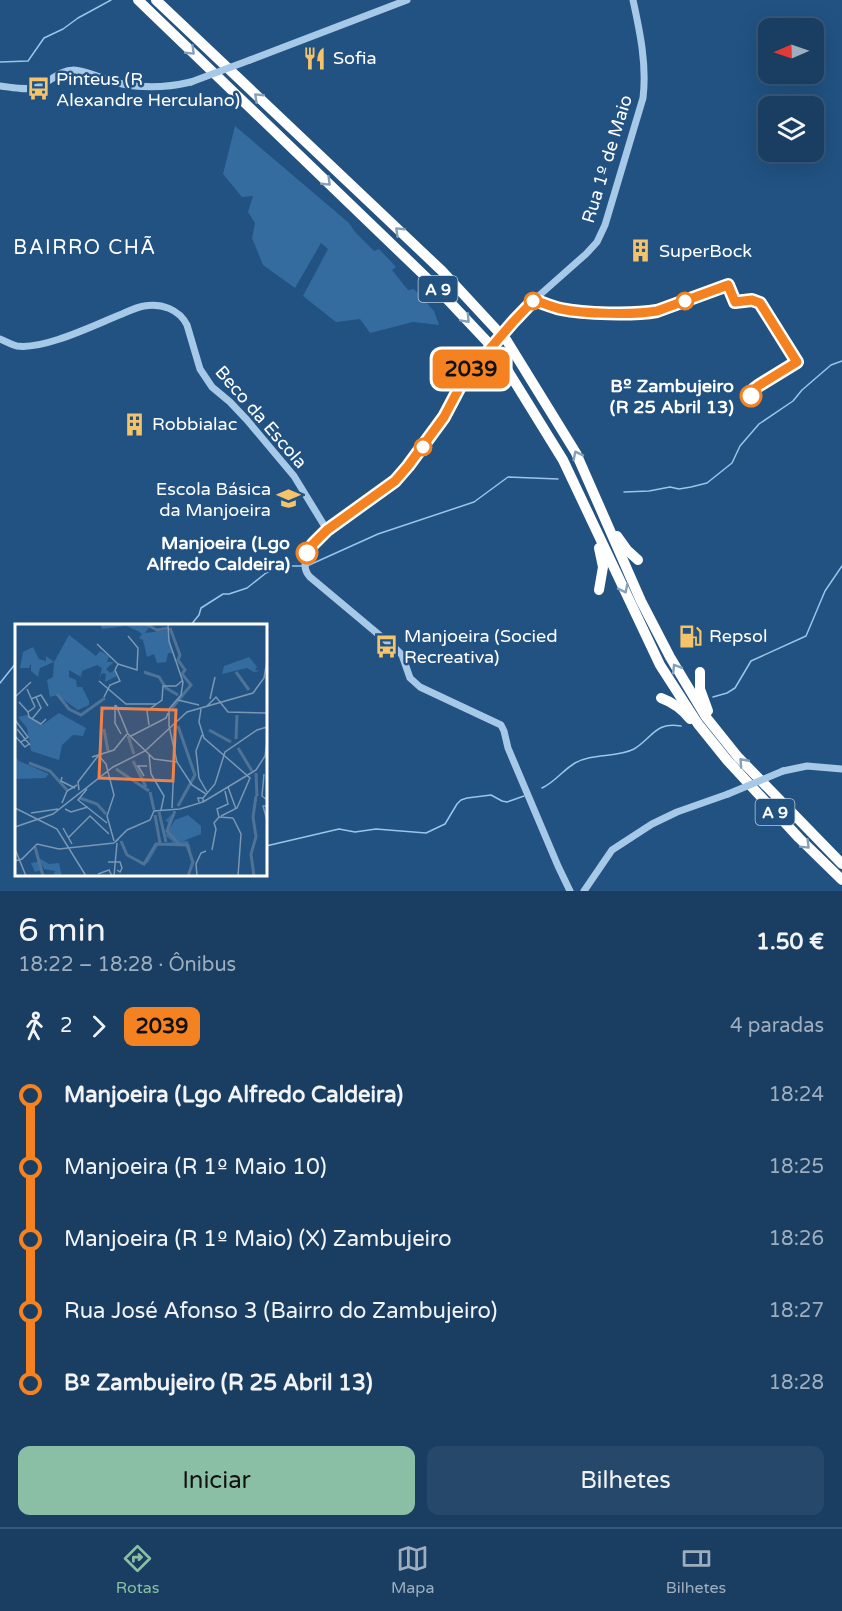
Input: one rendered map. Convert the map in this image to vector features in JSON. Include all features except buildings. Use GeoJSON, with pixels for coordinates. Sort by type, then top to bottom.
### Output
{"type":"FeatureCollection","features":[{"type":"Feature","properties":{"kind":"highway","name":"A 9"},"geometry":{"type":"LineString","coordinates":[[138,0],[431,282],[495,350],[563,460],[660,664],[698,724],[799,838],[842,880]]}},
{"type":"Feature","properties":{"kind":"highway","name":"A 9"},"geometry":{"type":"LineString","coordinates":[[159,3],[442,272],[507,341],[576,453],[641,601],[670,657],[706,717],[738,757],[842,864]]}},
{"type":"Feature","properties":{"kind":"highway"},"geometry":{"type":"LineString","coordinates":[[597,502],[627,550],[638,560]]}},
{"type":"Feature","properties":{"kind":"highway"},"geometry":{"type":"LineString","coordinates":[[583,503],[601,553],[603,567],[598,590]]}},
{"type":"Feature","properties":{"kind":"highway"},"geometry":{"type":"LineString","coordinates":[[700,672],[700,689],[704,702],[723,737]]}},
{"type":"Feature","properties":{"kind":"highway"},"geometry":{"type":"LineString","coordinates":[[662,698],[686,714],[718,748]]}},
{"type":"Feature","properties":{"kind":"street"},"geometry":{"type":"LineString","coordinates":[[0,86],[35,88],[63,72],[74,70],[125,85],[169,87],[191,82],[407,0]]}},
{"type":"Feature","properties":{"kind":"street","name":"Rua 1º de Maio"},"geometry":{"type":"LineString","coordinates":[[570,891],[508,748],[501,725],[420,687],[410,678],[402,655],[310,577],[304,565],[309,549],[327,530],[395,481],[444,417],[464,379],[474,366],[534,300],[597,242],[605,225],[643,98],[645,81],[643,56],[633,0]]}},
{"type":"Feature","properties":{"kind":"street","name":"Beco da Escola"},"geometry":{"type":"LineString","coordinates":[[0,339],[16,346],[34,345],[62,337],[144,306],[163,306],[177,312],[184,319],[200,369],[212,387],[247,420],[294,476],[327,530]]}},
{"type":"Feature","properties":{"kind":"street"},"geometry":{"type":"LineString","coordinates":[[584,891],[612,850],[652,824],[677,812],[783,771],[807,766],[842,769]]}},
{"type":"Feature","properties":{"kind":"shaded area"},"geometry":{"type":"Polygon","coordinates":[[[235,126],[349,223],[374,251],[379,249],[396,267],[392,270],[408,290],[414,289],[434,311],[439,325],[413,322],[370,333],[360,319],[336,322],[303,296],[328,249],[321,243],[295,288],[263,265],[252,238],[255,223],[248,212],[253,196],[242,197],[223,174],[235,126]]]}},
{"type":"Feature","properties":{"kind":"waterway"},"geometry":{"type":"LineString","coordinates":[[0,62],[28,61],[44,38],[111,0]]}},
{"type":"Feature","properties":{"kind":"waterway"},"geometry":{"type":"LineString","coordinates":[[624,492],[670,487],[679,489],[707,483],[732,463],[740,446],[759,424],[793,401],[831,365],[842,361]]}},
{"type":"Feature","properties":{"kind":"waterway"},"geometry":{"type":"LineString","coordinates":[[307,566],[378,534],[474,502],[508,477],[558,479]]}},
{"type":"Feature","properties":{"kind":"waterway"},"geometry":{"type":"LineString","coordinates":[[192,624],[199,615],[201,608],[223,594],[247,588],[274,569],[284,566],[302,566]]}},
{"type":"Feature","properties":{"kind":"waterway"},"geometry":{"type":"LineString","coordinates":[[713,697],[735,688],[751,661],[806,636],[825,591],[842,566]]}},
{"type":"Feature","properties":{"kind":"waterway"},"geometry":{"type":"LineString","coordinates":[[0,683],[15,664]]}},
{"type":"Feature","properties":{"kind":"waterway"},"geometry":{"type":"LineString","coordinates":[[542,788],[582,760],[627,752],[640,745],[660,728],[681,726]]}},
{"type":"Feature","properties":{"kind":"waterway"},"geometry":{"type":"LineString","coordinates":[[267,846],[339,829],[355,832],[376,829],[426,833],[445,824],[461,800],[491,795],[507,802],[524,796]]}},
{"type":"Feature","properties":{"kind":"bus line","name":"2039"},"geometry":{"type":"LineString","coordinates":[[307,553],[327,530],[395,481],[444,417],[464,379],[534,300],[562,309],[645,313],[657,311],[728,285],[735,302],[752,300],[760,303],[797,362],[758,386],[751,396]]}},
{"type":"Feature","properties":{"kind":"place","name":"Sofia"},"geometry":{"type":"Point","coordinates":[315,58]}},
{"type":"Feature","properties":{"kind":"place","name":"Pinteus (R Alexandre Herculano)"},"geometry":{"type":"Point","coordinates":[38,89]}},
{"type":"Feature","properties":{"kind":"place","name":"SuperBock"},"geometry":{"type":"Point","coordinates":[641,251]}},
{"type":"Feature","properties":{"kind":"place","name":"Bº Zambujeiro (R 25 Abril 13)"},"geometry":{"type":"Point","coordinates":[751,396]}},
{"type":"Feature","properties":{"kind":"place","name":"Robbialac"},"geometry":{"type":"Point","coordinates":[134,424]}},
{"type":"Feature","properties":{"kind":"place","name":"Escola Básica da Manjoeira"},"geometry":{"type":"Point","coordinates":[289,499]}},
{"type":"Feature","properties":{"kind":"place","name":"Manjoeira (Lgo Alfredo Caldeira)"},"geometry":{"type":"Point","coordinates":[307,553]}},
{"type":"Feature","properties":{"kind":"place","name":"Repsol"},"geometry":{"type":"Point","coordinates":[691,636]}},
{"type":"Feature","properties":{"kind":"place","name":"Manjoeira (Socied Recreativa)"},"geometry":{"type":"Point","coordinates":[386,646]}},
{"type":"Feature","properties":{"kind":"district","name":"BAIRRO CHÃ"},"geometry":{"type":"Point","coordinates":[85,247]}}]}
